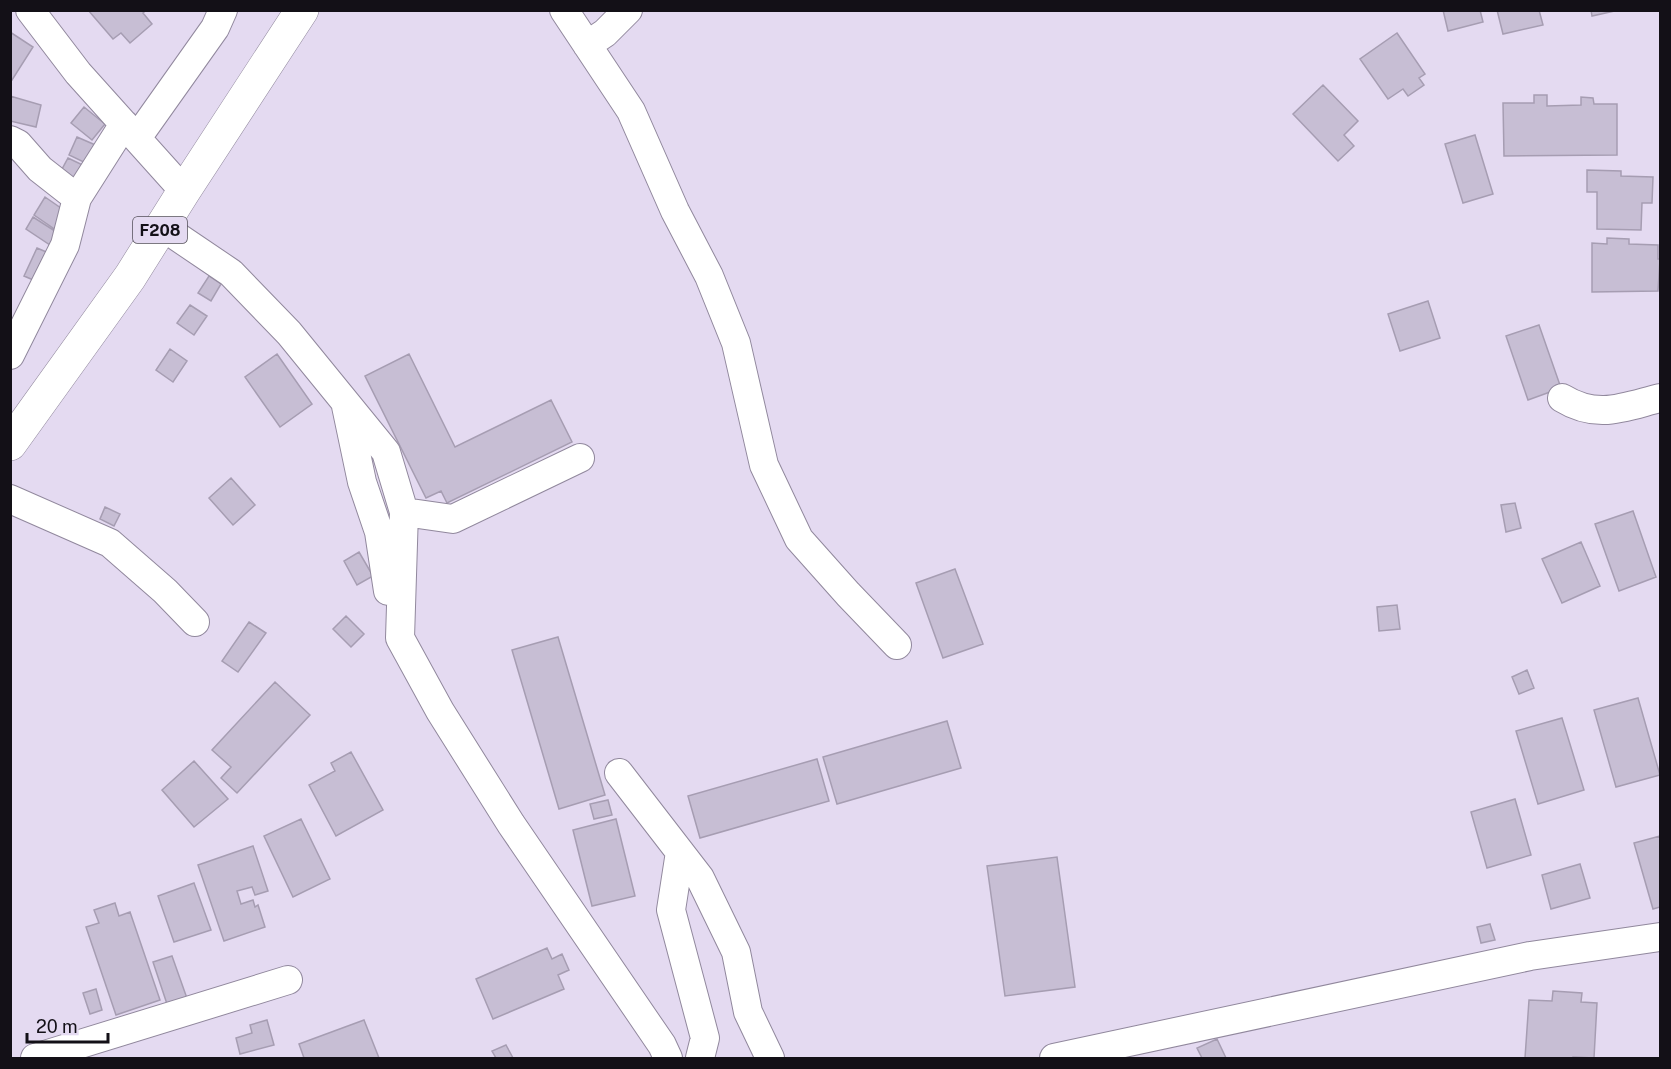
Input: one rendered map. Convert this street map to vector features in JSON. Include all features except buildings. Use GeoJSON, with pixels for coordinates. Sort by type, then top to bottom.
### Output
{"type":"FeatureCollection","features":[{"type":"Feature","properties":{"kind":"main road","name":"F208"},"geometry":{"type":"LineString","coordinates":[[10,444],[130,277],[302,10]]}},
{"type":"Feature","properties":{"kind":"street"},"geometry":{"type":"LineString","coordinates":[[30,10],[78,73],[184,190]]}},
{"type":"Feature","properties":{"kind":"street"},"geometry":{"type":"LineString","coordinates":[[10,355],[65,244],[77,198],[214,28],[223,10]]}},
{"type":"Feature","properties":{"kind":"street"},"geometry":{"type":"LineString","coordinates":[[564,10],[631,111],[675,211],[709,276],[736,343],[764,465],[799,539],[897,645]]}},
{"type":"Feature","properties":{"kind":"street"},"geometry":{"type":"LineString","coordinates":[[587,45],[605,33],[628,10]]}},
{"type":"Feature","properties":{"kind":"street"},"geometry":{"type":"LineString","coordinates":[[10,140],[18,144],[40,168],[77,198]]}},
{"type":"Feature","properties":{"kind":"street"},"geometry":{"type":"LineString","coordinates":[[163,227],[231,273],[289,333],[386,452],[404,512],[400,638]]}},
{"type":"Feature","properties":{"kind":"street"},"geometry":{"type":"LineString","coordinates":[[1562,398],[1575,406],[1596,412],[1617,410],[1660,398]]}},
{"type":"Feature","properties":{"kind":"street"},"geometry":{"type":"LineString","coordinates":[[345,400],[362,483],[379,532],[388,594],[400,638],[440,711],[511,824],[662,1045],[669,1059]]}},
{"type":"Feature","properties":{"kind":"street"},"geometry":{"type":"LineString","coordinates":[[404,512],[453,519],[580,458]]}},
{"type":"Feature","properties":{"kind":"street"},"geometry":{"type":"LineString","coordinates":[[10,499],[110,543],[165,591],[195,622]]}},
{"type":"Feature","properties":{"kind":"street"},"geometry":{"type":"LineString","coordinates":[[620,773],[700,878],[736,952],[748,1012],[770,1059]]}},
{"type":"Feature","properties":{"kind":"street"},"geometry":{"type":"LineString","coordinates":[[680,852],[671,910],[705,1038],[700,1059]]}},
{"type":"Feature","properties":{"kind":"street"},"geometry":{"type":"LineString","coordinates":[[1054,1059],[1530,956],[1660,937]]}},
{"type":"Feature","properties":{"kind":"street"},"geometry":{"type":"LineString","coordinates":[[35,1059],[288,980]]}}]}
